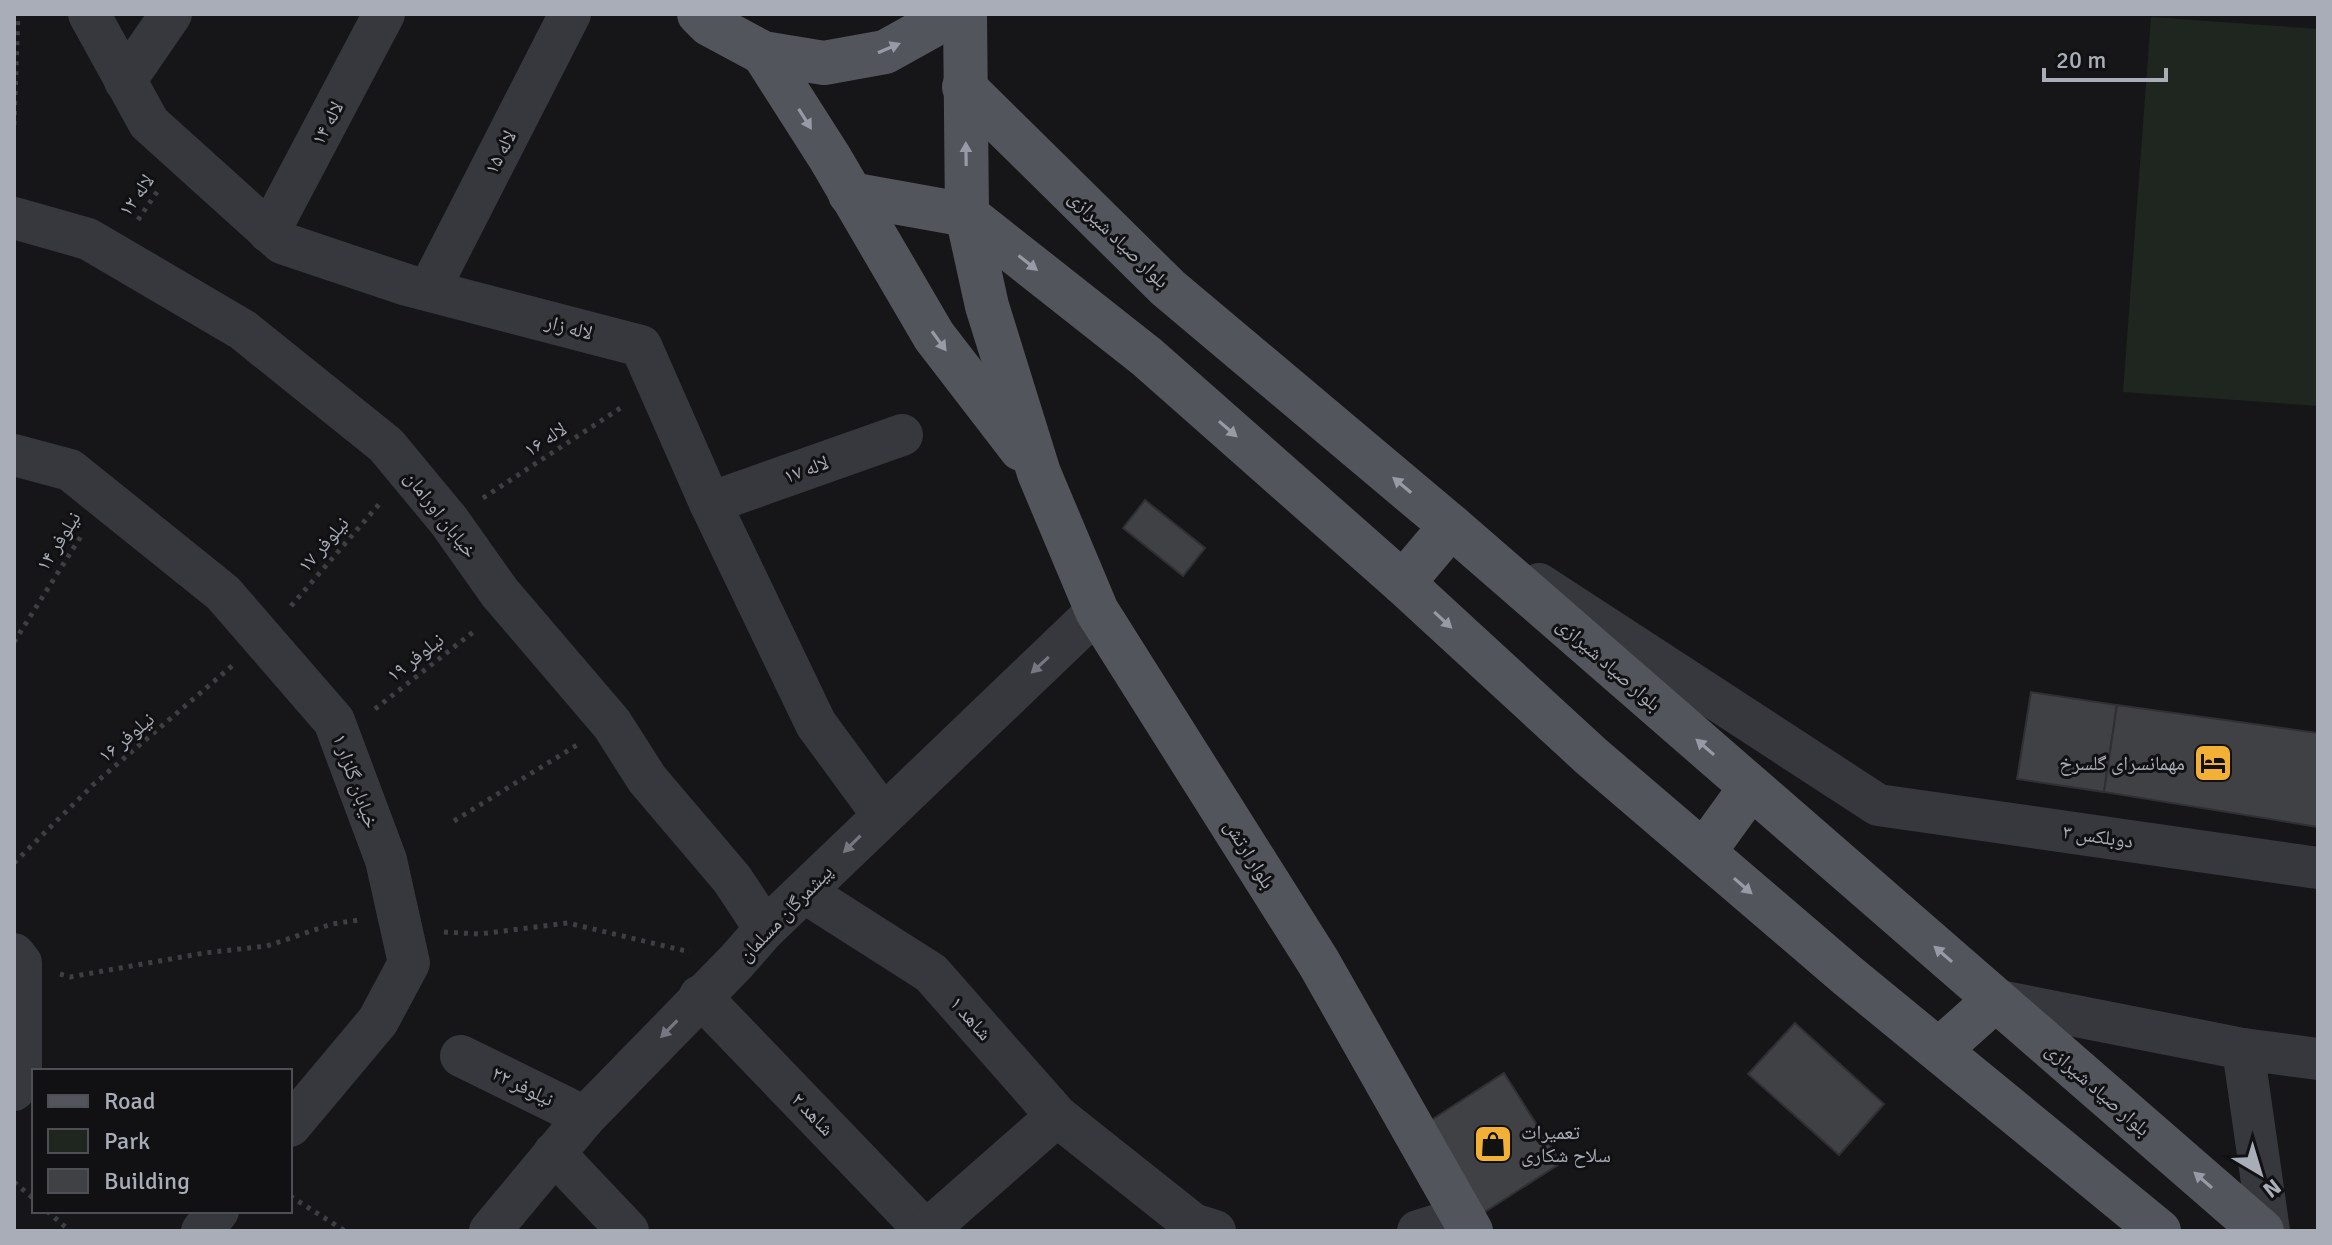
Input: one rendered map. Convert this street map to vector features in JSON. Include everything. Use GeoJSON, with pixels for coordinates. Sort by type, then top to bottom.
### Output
{"type":"FeatureCollection","features":[{"type":"Feature","properties":{"kind":"main road"},"geometry":{"type":"LineString","coordinates":[[699,14],[709,24],[763,53],[824,63],[885,52],[939,22],[946,14]]}},
{"type":"Feature","properties":{"kind":"main road"},"geometry":{"type":"LineString","coordinates":[[965,14],[967,215],[987,306],[1039,473]]}},
{"type":"Feature","properties":{"kind":"main road"},"geometry":{"type":"LineString","coordinates":[[763,53],[934,336],[1039,473]]}},
{"type":"Feature","properties":{"kind":"main road","name":"بلوار صیاد شیرازی"},"geometry":{"type":"LineString","coordinates":[[964,87],[1168,288],[1451,526],[2262,1231]]}},
{"type":"Feature","properties":{"kind":"main road"},"geometry":{"type":"LineString","coordinates":[[850,194],[967,215],[1147,357],[1403,583],[1591,756],[2159,1231]]}},
{"type":"Feature","properties":{"kind":"main road","name":"بلوار ارتش"},"geometry":{"type":"LineString","coordinates":[[1039,473],[1097,611],[1319,963],[1464,1226]]}},
{"type":"Feature","properties":{"kind":"main road"},"geometry":{"type":"LineString","coordinates":[[1403,583],[1451,526]]}},
{"type":"Feature","properties":{"kind":"main road"},"geometry":{"type":"LineString","coordinates":[[1704,852],[1751,787]]}},
{"type":"Feature","properties":{"kind":"main road"},"geometry":{"type":"LineString","coordinates":[[1939,1050],[1995,1000]]}},
{"type":"Feature","properties":{"kind":"street","name":"لاله زار"},"geometry":{"type":"LineString","coordinates":[[89,14],[149,123],[282,243],[429,290],[641,346],[710,503],[816,724],[882,814]]}},
{"type":"Feature","properties":{"kind":"street"},"geometry":{"type":"LineString","coordinates":[[125,81],[171,14]]}},
{"type":"Feature","properties":{"kind":"street","name":"لاله ۱۴"},"geometry":{"type":"LineString","coordinates":[[269,232],[384,14]]}},
{"type":"Feature","properties":{"kind":"street","name":"لاله ۱۵"},"geometry":{"type":"LineString","coordinates":[[429,290],[570,14]]}},
{"type":"Feature","properties":{"kind":"street","name":"خیابان اورامان"},"geometry":{"type":"LineString","coordinates":[[14,218],[88,239],[243,330],[386,445],[449,521],[510,603],[612,724],[647,779],[732,879],[765,929]]}},
{"type":"Feature","properties":{"kind":"street","name":"لاله ۱۷"},"geometry":{"type":"LineString","coordinates":[[710,503],[902,435]]}},
{"type":"Feature","properties":{"kind":"street","name":"خیابان گلزار ۱"},"geometry":{"type":"LineString","coordinates":[[14,455],[70,470],[223,593],[334,721],[386,860],[409,963],[378,1021],[292,1124]]}},
{"type":"Feature","properties":{"kind":"street"},"geometry":{"type":"LineString","coordinates":[[1451,526],[1790,747],[1751,787]]}},
{"type":"Feature","properties":{"kind":"street","name":"پیشمرگان مسلمان"},"geometry":{"type":"LineString","coordinates":[[490,1231],[585,1117],[765,929],[1097,611]]}},
{"type":"Feature","properties":{"kind":"street","name":"دوبلکس ۳"},"geometry":{"type":"LineString","coordinates":[[1790,747],[1878,805],[2318,868]]}},
{"type":"Feature","properties":{"kind":"street","name":"شاهد ۱"},"geometry":{"type":"LineString","coordinates":[[804,892],[931,973],[1057,1116],[1193,1224],[1215,1231]]}},
{"type":"Feature","properties":{"kind":"street"},"geometry":{"type":"LineString","coordinates":[[14,954],[21,963],[21,1076],[14,1090]]}},
{"type":"Feature","properties":{"kind":"street","name":"شاهد ۲"},"geometry":{"type":"LineString","coordinates":[[700,996],[926,1231]]}},
{"type":"Feature","properties":{"kind":"street"},"geometry":{"type":"LineString","coordinates":[[1995,1000],[2243,1049],[2318,1059]]}},
{"type":"Feature","properties":{"kind":"street"},"geometry":{"type":"LineString","coordinates":[[2243,1049],[2269,1231]]}},
{"type":"Feature","properties":{"kind":"street","name":"نیلوفر ۲۲"},"geometry":{"type":"LineString","coordinates":[[461,1056],[585,1117]]}},
{"type":"Feature","properties":{"kind":"street"},"geometry":{"type":"LineString","coordinates":[[926,1231],[1057,1116]]}},
{"type":"Feature","properties":{"kind":"street"},"geometry":{"type":"LineString","coordinates":[[554,1153],[628,1231]]}},
{"type":"Feature","properties":{"kind":"street","name":"شاهد ۱"},"geometry":{"type":"LineString","coordinates":[[1120,1166],[1160,1231]]}},
{"type":"Feature","properties":{"kind":"street"},"geometry":{"type":"LineString","coordinates":[[202,1231],[216,1213]]}},
{"type":"Feature","properties":{"kind":"street"},"geometry":{"type":"LineString","coordinates":[[1418,1231],[1464,1226]]}},
{"type":"Feature","properties":{"kind":"path"},"geometry":{"type":"LineString","coordinates":[[14,125],[18,14]]}},
{"type":"Feature","properties":{"kind":"path","name":"لاله ۱۲"},"geometry":{"type":"LineString","coordinates":[[115,254],[183,155]]}},
{"type":"Feature","properties":{"kind":"path","name":"لاله ۱۶"},"geometry":{"type":"LineString","coordinates":[[449,521],[657,384]]}},
{"type":"Feature","properties":{"kind":"path","name":"نیلوفر ۱۷"},"geometry":{"type":"LineString","coordinates":[[263,639],[408,471]]}},
{"type":"Feature","properties":{"kind":"path","name":"نیلوفر ۱۴"},"geometry":{"type":"LineString","coordinates":[[14,642],[105,498]]}},
{"type":"Feature","properties":{"kind":"path","name":"نیلوفر ۱۹"},"geometry":{"type":"LineString","coordinates":[[340,737],[510,603]]}},
{"type":"Feature","properties":{"kind":"path","name":"نیلوفر ۱۶"},"geometry":{"type":"LineString","coordinates":[[14,863],[94,784],[184,710],[263,639]]}},
{"type":"Feature","properties":{"kind":"path"},"geometry":{"type":"LineString","coordinates":[[454,821],[612,724]]}},
{"type":"Feature","properties":{"kind":"path"},"geometry":{"type":"LineString","coordinates":[[14,1182],[32,1197]]}},
{"type":"Feature","properties":{"kind":"path"},"geometry":{"type":"LineString","coordinates":[[292,1197],[345,1231]]}},
{"type":"Feature","properties":{"kind":"path"},"geometry":{"type":"LineString","coordinates":[[49,1213],[70,1231]]}},
{"type":"Feature","properties":{"kind":"green space"},"geometry":{"type":"Polygon","coordinates":[[[2151,17],[2318,29],[2318,406],[2123,392],[2151,17]]]}},
{"type":"Feature","properties":{"kind":"building"},"geometry":{"type":"Polygon","coordinates":[[[1145,500],[1205,548],[1183,576],[1123,528],[1145,500]]]}},
{"type":"Feature","properties":{"kind":"building"},"geometry":{"type":"Polygon","coordinates":[[[2031,692],[2117,705],[2104,792],[2017,779],[2031,692]]]}},
{"type":"Feature","properties":{"kind":"building","name":"مهمانسرای گلسرخ"},"geometry":{"type":"Polygon","coordinates":[[[2117,705],[2318,733],[2318,827],[2104,792],[2117,705]]]}},
{"type":"Feature","properties":{"kind":"building"},"geometry":{"type":"Polygon","coordinates":[[[1795,1023],[1884,1104],[1839,1155],[1748,1074],[1795,1023]]]}},
{"type":"Feature","properties":{"kind":"building","name":"تعمیرات سلاح شکاری"},"geometry":{"type":"Polygon","coordinates":[[[1504,1073],[1561,1163],[1483,1213],[1425,1124],[1504,1073]]]}},
{"type":"Feature","properties":{"kind":"place","name":"مهمانسرای گلسرخ"},"geometry":{"type":"Point","coordinates":[2213,763]}},
{"type":"Feature","properties":{"kind":"place","name":"تعمیرات سلاح شکاری"},"geometry":{"type":"Point","coordinates":[1493,1144]}}]}
